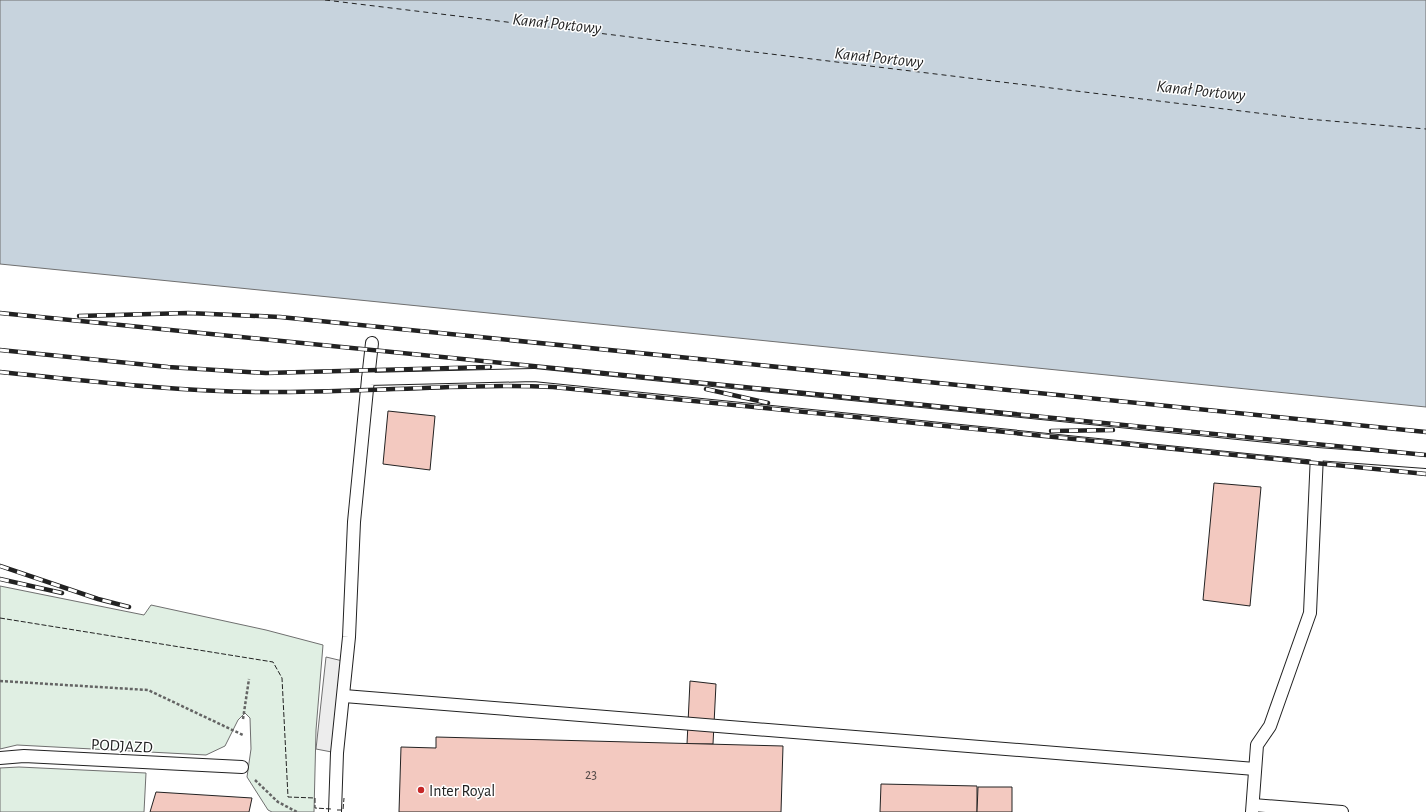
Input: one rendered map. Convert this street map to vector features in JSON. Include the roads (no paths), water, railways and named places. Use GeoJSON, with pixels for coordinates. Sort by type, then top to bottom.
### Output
{"type":"FeatureCollection","features":[{"type":"Feature","properties":{"kind":"lane"},"geometry":{"type":"LineString","coordinates":[[335,812],[337,753],[344,696],[354,522],[372,343]]}},
{"type":"Feature","properties":{"kind":"lane"},"geometry":{"type":"LineString","coordinates":[[368,379],[534,375],[1317,454],[1426,462]]}},
{"type":"Feature","properties":{"kind":"lane"},"geometry":{"type":"LineString","coordinates":[[1317,454],[1310,613],[1270,726],[1257,745],[1252,808],[1342,812]]}},
{"type":"Feature","properties":{"kind":"lane"},"geometry":{"type":"LineString","coordinates":[[344,696],[1255,769]]}},
{"type":"Feature","properties":{"kind":"lane","name":"PODJAZD"},"geometry":{"type":"LineString","coordinates":[[0,758],[24,756],[242,767]]}},
{"type":"Feature","properties":{"kind":"water","name":"Kanał Portowy"},"geometry":{"type":"Polygon","coordinates":[[[0,0],[1426,0],[1426,407],[0,264],[0,0]]]}},
{"type":"Feature","properties":{"kind":"railway"},"geometry":{"type":"LineString","coordinates":[[0,313],[1426,455]]}},
{"type":"Feature","properties":{"kind":"railway"},"geometry":{"type":"LineString","coordinates":[[79,316],[188,313],[280,317],[1426,432]]}},
{"type":"Feature","properties":{"kind":"railway"},"geometry":{"type":"LineString","coordinates":[[0,350],[168,367],[266,373],[490,367]]}},
{"type":"Feature","properties":{"kind":"railway"},"geometry":{"type":"LineString","coordinates":[[0,372],[134,385],[235,392],[305,392],[482,386],[553,387],[1426,474]]}},
{"type":"Feature","properties":{"kind":"railway"},"geometry":{"type":"LineString","coordinates":[[706,389],[768,403]]}},
{"type":"Feature","properties":{"kind":"railway"},"geometry":{"type":"LineString","coordinates":[[1051,431],[1113,430]]}},
{"type":"Feature","properties":{"kind":"railway"},"geometry":{"type":"LineString","coordinates":[[0,566],[98,599],[129,607]]}},
{"type":"Feature","properties":{"kind":"railway"},"geometry":{"type":"LineString","coordinates":[[0,579],[62,593]]}},
{"type":"Feature","properties":{"kind":"place","name":"Inter Royal"},"geometry":{"type":"Point","coordinates":[421,790]}}]}
